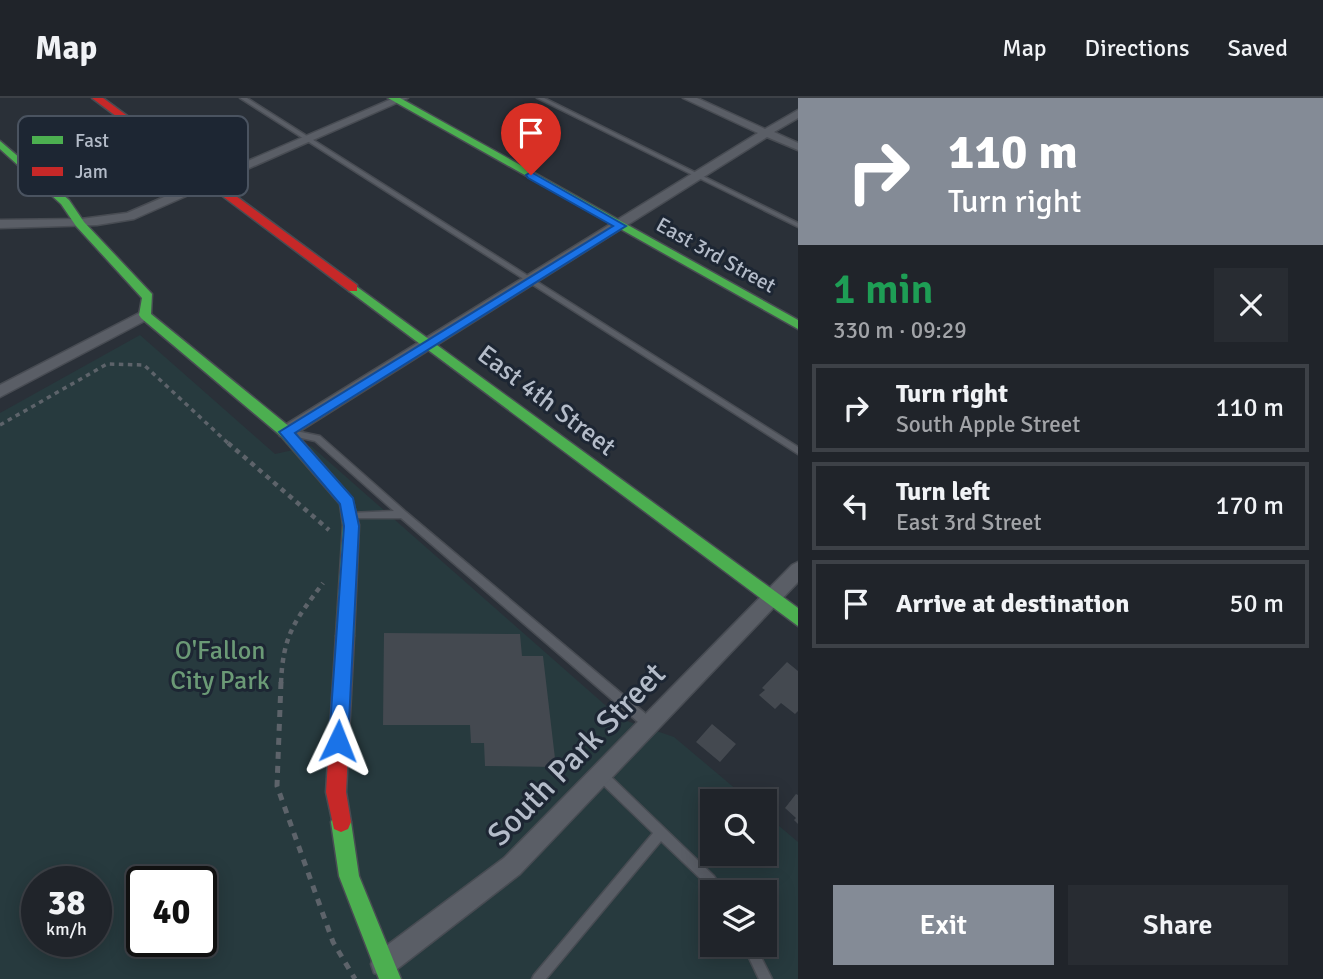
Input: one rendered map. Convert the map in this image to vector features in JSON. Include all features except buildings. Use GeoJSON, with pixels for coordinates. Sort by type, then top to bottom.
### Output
{"type":"FeatureCollection","features":[{"type":"Feature","properties":{"kind":"street","name":"East 4th Street"},"geometry":{"type":"LineString","coordinates":[[97,98],[121,116]]}},
{"type":"Feature","properties":{"kind":"street"},"geometry":{"type":"LineString","coordinates":[[688,98],[798,147]]}},
{"type":"Feature","properties":{"kind":"street"},"geometry":{"type":"LineString","coordinates":[[248,166],[398,99]]}},
{"type":"Feature","properties":{"kind":"street","name":"East 3rd Street"},"geometry":{"type":"LineString","coordinates":[[398,99],[798,325]]}},
{"type":"Feature","properties":{"kind":"street"},"geometry":{"type":"LineString","coordinates":[[286,432],[621,226],[798,113]]}},
{"type":"Feature","properties":{"kind":"street"},"geometry":{"type":"LineString","coordinates":[[0,144],[18,160]]}},
{"type":"Feature","properties":{"kind":"street"},"geometry":{"type":"LineString","coordinates":[[58,196],[80,224],[148,298],[145,315]]}},
{"type":"Feature","properties":{"kind":"street"},"geometry":{"type":"LineString","coordinates":[[0,225],[39,221],[99,224],[130,216],[178,196]]}},
{"type":"Feature","properties":{"kind":"street","name":"East 4th Street"},"geometry":{"type":"LineString","coordinates":[[230,196],[798,618]]}},
{"type":"Feature","properties":{"kind":"street"},"geometry":{"type":"LineString","coordinates":[[0,392],[145,315]]}},
{"type":"Feature","properties":{"kind":"street"},"geometry":{"type":"LineString","coordinates":[[145,315],[286,432],[347,502],[350,516],[336,792],[349,876],[387,971]]}},
{"type":"Feature","properties":{"kind":"street","name":"South Park Street"},"geometry":{"type":"LineString","coordinates":[[387,971],[512,866],[798,570]]}},
{"type":"Feature","properties":{"kind":"lane"},"geometry":{"type":"LineString","coordinates":[[243,98],[798,451]]}},
{"type":"Feature","properties":{"kind":"lane"},"geometry":{"type":"LineString","coordinates":[[540,98],[798,225]]}},
{"type":"Feature","properties":{"kind":"lane"},"geometry":{"type":"LineString","coordinates":[[286,432],[317,438],[649,724]]}},
{"type":"Feature","properties":{"kind":"lane"},"geometry":{"type":"LineString","coordinates":[[350,516],[403,514]]}},
{"type":"Feature","properties":{"kind":"lane"},"geometry":{"type":"LineString","coordinates":[[600,774],[710,880]]}},
{"type":"Feature","properties":{"kind":"lane"},"geometry":{"type":"LineString","coordinates":[[538,979],[660,832]]}},
{"type":"Feature","properties":{"kind":"lane"},"geometry":{"type":"LineString","coordinates":[[756,957],[766,979]]}},
{"type":"Feature","properties":{"kind":"path"},"geometry":{"type":"LineString","coordinates":[[0,425],[107,364],[144,365],[247,461],[331,533]]}},
{"type":"Feature","properties":{"kind":"path"},"geometry":{"type":"LineString","coordinates":[[325,571],[323,584],[289,629],[282,660],[277,786],[333,942],[355,979]]}},
{"type":"Feature","properties":{"kind":"green space","name":"O'Fallon City Park"},"geometry":{"type":"Polygon","coordinates":[[[140,335],[275,454],[311,446],[621,719],[674,737],[736,789],[700,789],[700,866],[777,866],[777,824],[798,842],[798,979],[0,979],[0,413],[140,335]]]}},
{"type":"Feature","properties":{"kind":"traffic: fast"},"geometry":{"type":"LineString","coordinates":[[393,98],[798,325]]}},
{"type":"Feature","properties":{"kind":"traffic: fast"},"geometry":{"type":"LineString","coordinates":[[0,144],[18,160]]}},
{"type":"Feature","properties":{"kind":"traffic: fast"},"geometry":{"type":"LineString","coordinates":[[58,196],[80,224],[148,297],[145,315],[286,432],[347,502],[351,525],[345,636]]}},
{"type":"Feature","properties":{"kind":"traffic: fast"},"geometry":{"type":"LineString","coordinates":[[353,288],[798,618]]}},
{"type":"Feature","properties":{"kind":"traffic: fast"},"geometry":{"type":"LineString","coordinates":[[341,822],[349,876],[390,979]]}},
{"type":"Feature","properties":{"kind":"traffic: jam"},"geometry":{"type":"LineString","coordinates":[[97,98],[121,116]]}},
{"type":"Feature","properties":{"kind":"traffic: jam"},"geometry":{"type":"LineString","coordinates":[[229,196],[353,288]]}},
{"type":"Feature","properties":{"kind":"traffic: jam"},"geometry":{"type":"LineString","coordinates":[[341,822],[336,792],[345,636]]}},
{"type":"Feature","properties":{"kind":"route"},"geometry":{"type":"LineString","coordinates":[[338,741],[351,526],[347,502],[286,432],[621,226],[531,175]]}}]}
